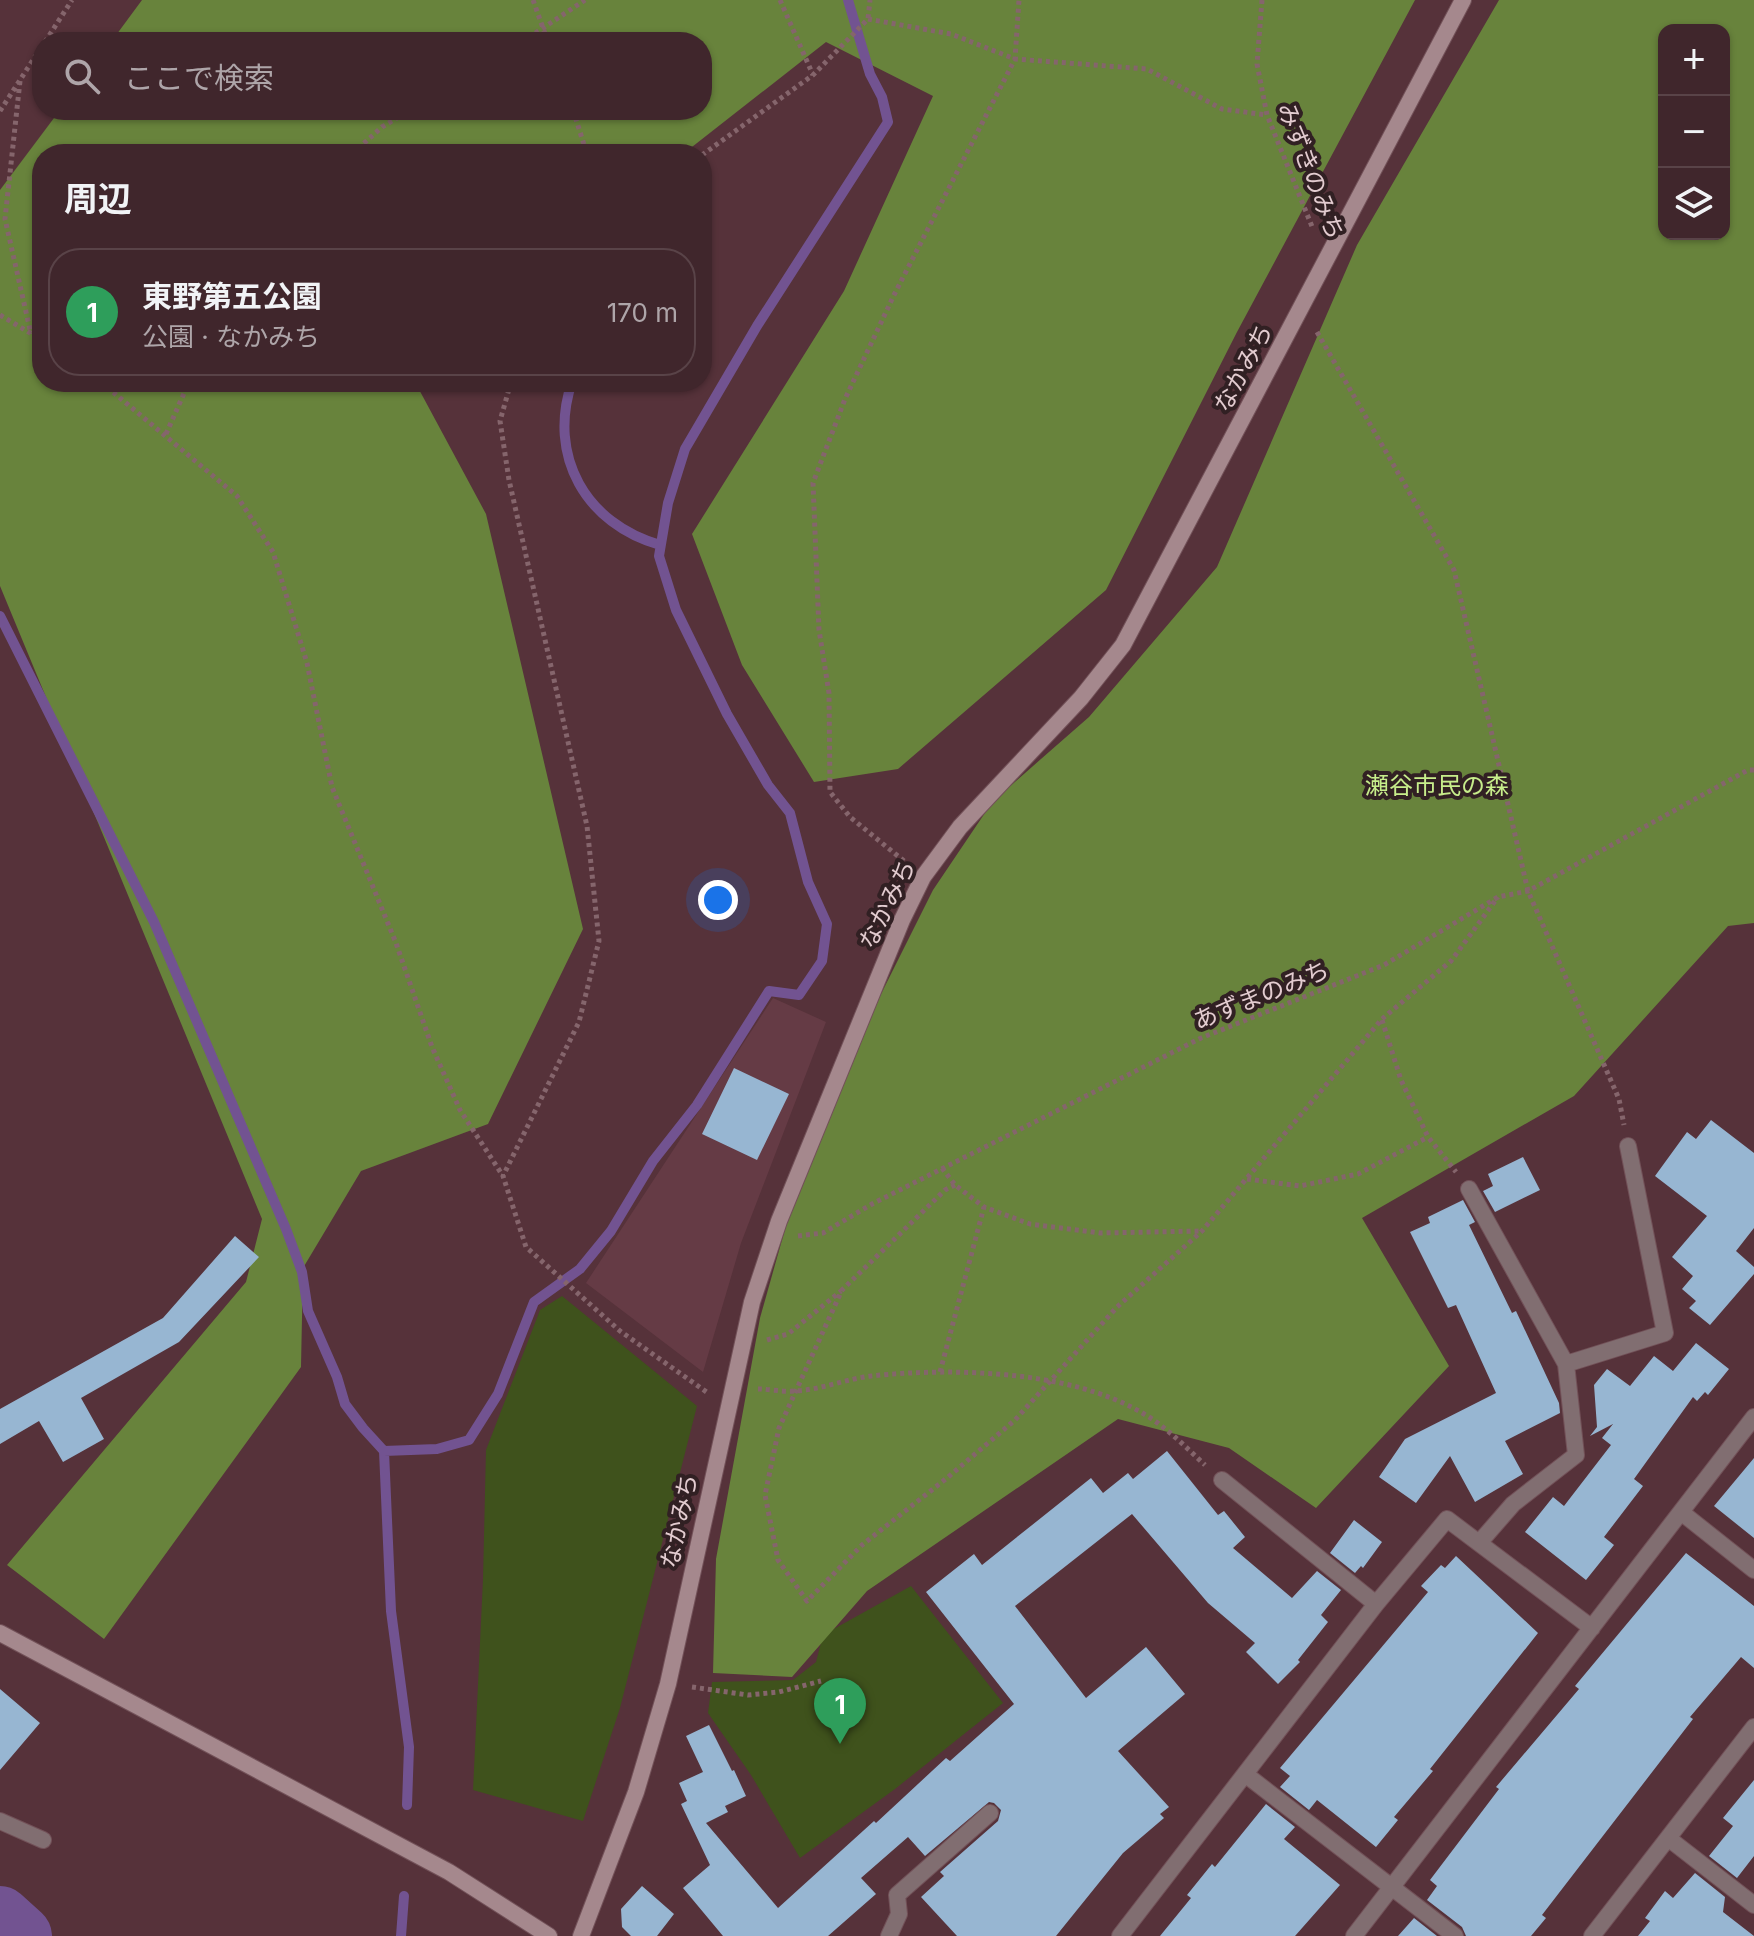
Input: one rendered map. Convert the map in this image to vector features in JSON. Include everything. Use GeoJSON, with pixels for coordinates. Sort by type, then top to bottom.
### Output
{"type":"FeatureCollection","features":[{"type":"Feature","properties":{"kind":"street","name":"なかみち"},"geometry":{"type":"LineString","coordinates":[[581,1936],[636,1792],[668,1684],[752,1302],[773,1239],[902,920],[923,877],[960,827],[1081,698],[1123,645],[1463,0]]}},
{"type":"Feature","properties":{"kind":"street"},"geometry":{"type":"LineString","coordinates":[[1566,1364],[1665,1333],[1628,1146]]}},
{"type":"Feature","properties":{"kind":"street"},"geometry":{"type":"LineString","coordinates":[[1469,1189],[1566,1364],[1576,1455],[1513,1504],[1479,1543]]}},
{"type":"Feature","properties":{"kind":"street"},"geometry":{"type":"LineString","coordinates":[[1354,1936],[1754,1417]]}},
{"type":"Feature","properties":{"kind":"street"},"geometry":{"type":"LineString","coordinates":[[1222,1480],[1376,1604]]}},
{"type":"Feature","properties":{"kind":"street"},"geometry":{"type":"LineString","coordinates":[[1681,1512],[1754,1570]]}},
{"type":"Feature","properties":{"kind":"street"},"geometry":{"type":"LineString","coordinates":[[1120,1936],[1376,1604],[1447,1519],[1592,1628]]}},
{"type":"Feature","properties":{"kind":"street"},"geometry":{"type":"LineString","coordinates":[[0,1633],[449,1872],[549,1936]]}},
{"type":"Feature","properties":{"kind":"street"},"geometry":{"type":"LineString","coordinates":[[1592,1936],[1754,1727]]}},
{"type":"Feature","properties":{"kind":"street"},"geometry":{"type":"LineString","coordinates":[[1245,1774],[1455,1936]]}},
{"type":"Feature","properties":{"kind":"street"},"geometry":{"type":"LineString","coordinates":[[889,1936],[899,1914],[897,1895],[990,1813]]}},
{"type":"Feature","properties":{"kind":"street"},"geometry":{"type":"LineString","coordinates":[[0,1821],[43,1840]]}},
{"type":"Feature","properties":{"kind":"street"},"geometry":{"type":"LineString","coordinates":[[1668,1838],[1754,1905]]}},
{"type":"Feature","properties":{"kind":"path"},"geometry":{"type":"LineString","coordinates":[[51,32],[72,0]]}},
{"type":"Feature","properties":{"kind":"path"},"geometry":{"type":"LineString","coordinates":[[533,0],[544,32]]}},
{"type":"Feature","properties":{"kind":"path"},"geometry":{"type":"LineString","coordinates":[[537,32],[585,0]]}},
{"type":"Feature","properties":{"kind":"path"},"geometry":{"type":"LineString","coordinates":[[780,0],[813,75]]}},
{"type":"Feature","properties":{"kind":"path"},"geometry":{"type":"LineString","coordinates":[[712,148],[813,75],[868,19],[870,0]]}},
{"type":"Feature","properties":{"kind":"path"},"geometry":{"type":"LineString","coordinates":[[923,877],[850,817],[830,792],[829,693],[819,630],[813,483],[845,399],[894,295],[1015,59],[1019,0]]}},
{"type":"Feature","properties":{"kind":"path","name":"みずきのみち"},"geometry":{"type":"LineString","coordinates":[[1262,0],[1257,64],[1267,115],[1326,260]]}},
{"type":"Feature","properties":{"kind":"path"},"geometry":{"type":"LineString","coordinates":[[868,19],[951,34],[1015,59],[1147,69],[1222,109],[1267,115]]}},
{"type":"Feature","properties":{"kind":"path"},"geometry":{"type":"LineString","coordinates":[[0,111],[32,62]]}},
{"type":"Feature","properties":{"kind":"path"},"geometry":{"type":"LineString","coordinates":[[20,81],[5,219],[31,334]]}},
{"type":"Feature","properties":{"kind":"path"},"geometry":{"type":"LineString","coordinates":[[363,144],[394,120]]}},
{"type":"Feature","properties":{"kind":"path"},"geometry":{"type":"LineString","coordinates":[[576,120],[584,144]]}},
{"type":"Feature","properties":{"kind":"path"},"geometry":{"type":"LineString","coordinates":[[1302,306],[1454,570],[1528,891],[1619,1099],[1628,1146]]}},
{"type":"Feature","properties":{"kind":"path"},"geometry":{"type":"LineString","coordinates":[[0,315],[31,334]]}},
{"type":"Feature","properties":{"kind":"path"},"geometry":{"type":"LineString","coordinates":[[114,392],[237,496],[273,552],[307,663],[332,787],[396,943],[432,1047],[460,1110],[503,1176],[526,1247],[620,1331],[729,1407]]}},
{"type":"Feature","properties":{"kind":"path"},"geometry":{"type":"LineString","coordinates":[[166,434],[185,392]]}},
{"type":"Feature","properties":{"kind":"path"},"geometry":{"type":"LineString","coordinates":[[503,1176],[579,1022],[599,941],[587,826],[507,465],[500,421],[508,392]]}},
{"type":"Feature","properties":{"kind":"path","name":"あずまのみち"},"geometry":{"type":"LineString","coordinates":[[773,1239],[823,1233],[941,1168],[1201,1038],[1384,965],[1498,897],[1528,891],[1748,770],[1754,770]]}},
{"type":"Feature","properties":{"kind":"path"},"geometry":{"type":"LineString","coordinates":[[842,1290],[779,1428],[765,1495],[778,1560],[807,1601],[862,1545],[1015,1420],[1117,1307],[1202,1231],[1382,1019],[1451,961],[1498,897]]}},
{"type":"Feature","properties":{"kind":"path"},"geometry":{"type":"LineString","coordinates":[[1382,1019],[1401,1080],[1428,1137],[1469,1189]]}},
{"type":"Feature","properties":{"kind":"path"},"geometry":{"type":"LineString","coordinates":[[1246,1179],[1300,1186],[1358,1174],[1428,1137]]}},
{"type":"Feature","properties":{"kind":"path"},"geometry":{"type":"LineString","coordinates":[[941,1168],[955,1185],[984,1207],[1030,1224],[1100,1233],[1202,1231]]}},
{"type":"Feature","properties":{"kind":"path"},"geometry":{"type":"LineString","coordinates":[[741,1347],[788,1334],[842,1290],[945,1190],[955,1185]]}},
{"type":"Feature","properties":{"kind":"path"},"geometry":{"type":"LineString","coordinates":[[940,1372],[984,1207]]}},
{"type":"Feature","properties":{"kind":"path"},"geometry":{"type":"LineString","coordinates":[[733,1387],[796,1391],[857,1378],[940,1372],[984,1373],[1051,1381],[1108,1397],[1158,1423],[1222,1480]]}},
{"type":"Feature","properties":{"kind":"path"},"geometry":{"type":"LineString","coordinates":[[668,1684],[748,1695],[779,1692],[821,1681]]}},
{"type":"Feature","properties":{"kind":"shaded area"},"geometry":{"type":"Polygon","coordinates":[[[773,998],[826,1022],[741,1243],[703,1372],[586,1283],[773,998]]]}},
{"type":"Feature","properties":{"kind":"green space"},"geometry":{"type":"Polygon","coordinates":[[[142,0],[1415,0],[1237,332],[1106,590],[898,769],[814,782],[742,665],[692,534],[844,291],[933,96],[826,42],[696,144],[34,144],[52,120],[712,120],[712,32],[118,32],[142,0]]]}},
{"type":"Feature","properties":{"kind":"green space","name":"瀬谷市民の森"},"geometry":{"type":"Polygon","coordinates":[[[1499,0],[1754,0],[1754,923],[1728,926],[1574,1096],[1362,1218],[1449,1366],[1316,1508],[1229,1448],[1118,1419],[867,1591],[792,1677],[713,1673],[716,1559],[760,1318],[813,1130],[933,890],[993,801],[1089,717],[1217,567],[1357,245],[1499,0]]]}},
{"type":"Feature","properties":{"kind":"green space"},"geometry":{"type":"Polygon","coordinates":[[[32,147],[32,392],[420,392],[486,514],[583,929],[488,1124],[361,1171],[303,1268],[301,1367],[104,1639],[7,1565],[246,1282],[262,1219],[0,586],[0,190],[32,147]]]}},
{"type":"Feature","properties":{"kind":"green space"},"geometry":{"type":"Polygon","coordinates":[[[562,1296],[697,1406],[620,1708],[583,1821],[473,1790],[486,1450],[540,1310],[562,1296]]]}},
{"type":"Feature","properties":{"kind":"green space"},"geometry":{"type":"Polygon","coordinates":[[[911,1586],[1003,1703],[895,1789],[800,1858],[751,1775],[708,1713],[712,1682],[793,1680],[816,1662],[823,1635],[911,1586]]]}},
{"type":"Feature","properties":{"kind":"building"},"geometry":{"type":"Polygon","coordinates":[[[734,1068],[789,1094],[757,1160],[702,1134],[734,1068]]]}},
{"type":"Feature","properties":{"kind":"building"},"geometry":{"type":"Polygon","coordinates":[[[1711,1120],[1754,1153],[1754,1228],[1736,1251],[1754,1267],[1754,1274],[1710,1325],[1689,1308],[1696,1301],[1682,1289],[1693,1276],[1672,1257],[1707,1216],[1655,1176],[1687,1132],[1696,1139],[1711,1120]]]}},
{"type":"Feature","properties":{"kind":"building"},"geometry":{"type":"Polygon","coordinates":[[[1523,1157],[1540,1190],[1495,1212],[1483,1191],[1493,1186],[1488,1174],[1523,1157]]]}},
{"type":"Feature","properties":{"kind":"building"},"geometry":{"type":"Polygon","coordinates":[[[1463,1200],[1475,1222],[1469,1225],[1512,1313],[1516,1311],[1559,1403],[1560,1413],[1505,1441],[1523,1474],[1475,1502],[1450,1456],[1416,1503],[1379,1477],[1405,1439],[1496,1393],[1456,1305],[1448,1308],[1410,1232],[1430,1223],[1428,1217],[1463,1200]]]}},
{"type":"Feature","properties":{"kind":"building"},"geometry":{"type":"Polygon","coordinates":[[[235,1236],[259,1257],[179,1342],[81,1398],[104,1439],[63,1462],[39,1421],[0,1444],[0,1409],[163,1318],[235,1236]]]}},
{"type":"Feature","properties":{"kind":"building"},"geometry":{"type":"Polygon","coordinates":[[[1696,1343],[1729,1369],[1708,1395],[1705,1392],[1697,1401],[1693,1397],[1634,1479],[1643,1486],[1604,1537],[1614,1545],[1586,1580],[1525,1532],[1553,1497],[1564,1506],[1611,1445],[1602,1438],[1613,1424],[1590,1436],[1597,1427],[1594,1385],[1607,1369],[1630,1386],[1654,1356],[1673,1371],[1696,1343]]]}},
{"type":"Feature","properties":{"kind":"building"},"geometry":{"type":"Polygon","coordinates":[[[1167,1451],[1218,1515],[1224,1511],[1245,1537],[1233,1548],[1292,1598],[1317,1571],[1341,1590],[1321,1615],[1328,1622],[1298,1660],[1300,1662],[1278,1684],[1246,1652],[1255,1643],[1208,1603],[1132,1514],[1015,1606],[1086,1698],[1146,1647],[1185,1694],[1118,1751],[1169,1807],[1160,1814],[1164,1818],[1123,1853],[1056,1936],[957,1936],[921,1897],[944,1876],[940,1872],[998,1821],[1001,1810],[989,1802],[925,1856],[908,1837],[861,1878],[876,1894],[828,1936],[723,1936],[683,1888],[710,1865],[681,1804],[687,1801],[679,1783],[703,1772],[686,1736],[709,1725],[734,1770],[746,1796],[725,1806],[728,1812],[706,1823],[778,1908],[946,1758],[950,1761],[1014,1704],[926,1592],[974,1554],[982,1565],[1091,1478],[1103,1493],[1128,1473],[1133,1479],[1167,1451]]]}},
{"type":"Feature","properties":{"kind":"building"},"geometry":{"type":"Polygon","coordinates":[[[1754,1458],[1754,1538],[1714,1506],[1754,1458]]]}},
{"type":"Feature","properties":{"kind":"building"},"geometry":{"type":"Polygon","coordinates":[[[1354,1520],[1382,1542],[1363,1568],[1361,1566],[1355,1573],[1330,1553],[1354,1520]]]}},
{"type":"Feature","properties":{"kind":"building"},"geometry":{"type":"Polygon","coordinates":[[[1686,1553],[1754,1606],[1754,1668],[1741,1657],[1690,1717],[1693,1719],[1542,1915],[1546,1918],[1531,1936],[1466,1936],[1462,1927],[1427,1900],[1437,1886],[1430,1880],[1499,1789],[1496,1787],[1579,1689],[1575,1686],[1686,1553]]]}},
{"type":"Feature","properties":{"kind":"building"},"geometry":{"type":"Polygon","coordinates":[[[1456,1556],[1538,1633],[1430,1769],[1433,1771],[1394,1817],[1398,1820],[1376,1847],[1317,1800],[1309,1810],[1280,1787],[1290,1776],[1280,1768],[1428,1592],[1421,1586],[1441,1565],[1445,1568],[1456,1556]]]}},
{"type":"Feature","properties":{"kind":"building"},"geometry":{"type":"Polygon","coordinates":[[[0,1689],[40,1723],[0,1770],[0,1689]]]}},
{"type":"Feature","properties":{"kind":"building"},"geometry":{"type":"Polygon","coordinates":[[[1754,1780],[1754,1856],[1737,1878],[1709,1856],[1733,1826],[1723,1818],[1754,1780]]]}},
{"type":"Feature","properties":{"kind":"building"},"geometry":{"type":"Polygon","coordinates":[[[1266,1804],[1295,1827],[1284,1839],[1340,1885],[1295,1936],[1160,1936],[1191,1898],[1187,1895],[1212,1864],[1215,1867],[1266,1804]]]}},
{"type":"Feature","properties":{"kind":"building"},"geometry":{"type":"Polygon","coordinates":[[[1695,1873],[1725,1897],[1723,1912],[1754,1936],[1638,1936],[1650,1921],[1645,1918],[1665,1891],[1673,1898],[1695,1873]]]}},
{"type":"Feature","properties":{"kind":"building"},"geometry":{"type":"Polygon","coordinates":[[[642,1886],[674,1914],[657,1936],[631,1936],[622,1927],[621,1909],[642,1886]]]}},
{"type":"Feature","properties":{"kind":"building"},"geometry":{"type":"Polygon","coordinates":[[[1414,1918],[1437,1936],[1398,1936],[1414,1918]]]}},
{"type":"Feature","properties":{"kind":"waterway"},"geometry":{"type":"LineString","coordinates":[[384,1451],[437,1449],[469,1440],[498,1394],[534,1302],[580,1269],[611,1231],[653,1161],[697,1105],[769,991],[799,995],[822,961],[827,924],[808,882],[790,813],[768,785],[727,714],[676,610],[659,556],[668,503],[685,449],[757,326],[888,122],[848,0]]}},
{"type":"Feature","properties":{"kind":"waterway"},"geometry":{"type":"LineString","coordinates":[[570,392],[565,436],[569,461],[579,483],[593,504],[612,521],[634,535],[660,545]]}},
{"type":"Feature","properties":{"kind":"waterway"},"geometry":{"type":"LineString","coordinates":[[0,616],[154,922],[286,1229],[302,1272],[308,1311],[337,1377],[345,1404],[384,1451],[391,1611],[409,1747],[407,1805]]}},
{"type":"Feature","properties":{"kind":"waterway"},"geometry":{"type":"LineString","coordinates":[[401,1936],[404,1896]]}},
{"type":"Feature","properties":{"kind":"waterway"},"geometry":{"type":"LineString","coordinates":[[0,1917],[21,1936]]}},
{"type":"Feature","properties":{"kind":"place","name":"東野第五公園"},"geometry":{"type":"Point","coordinates":[840,1744]}}]}
